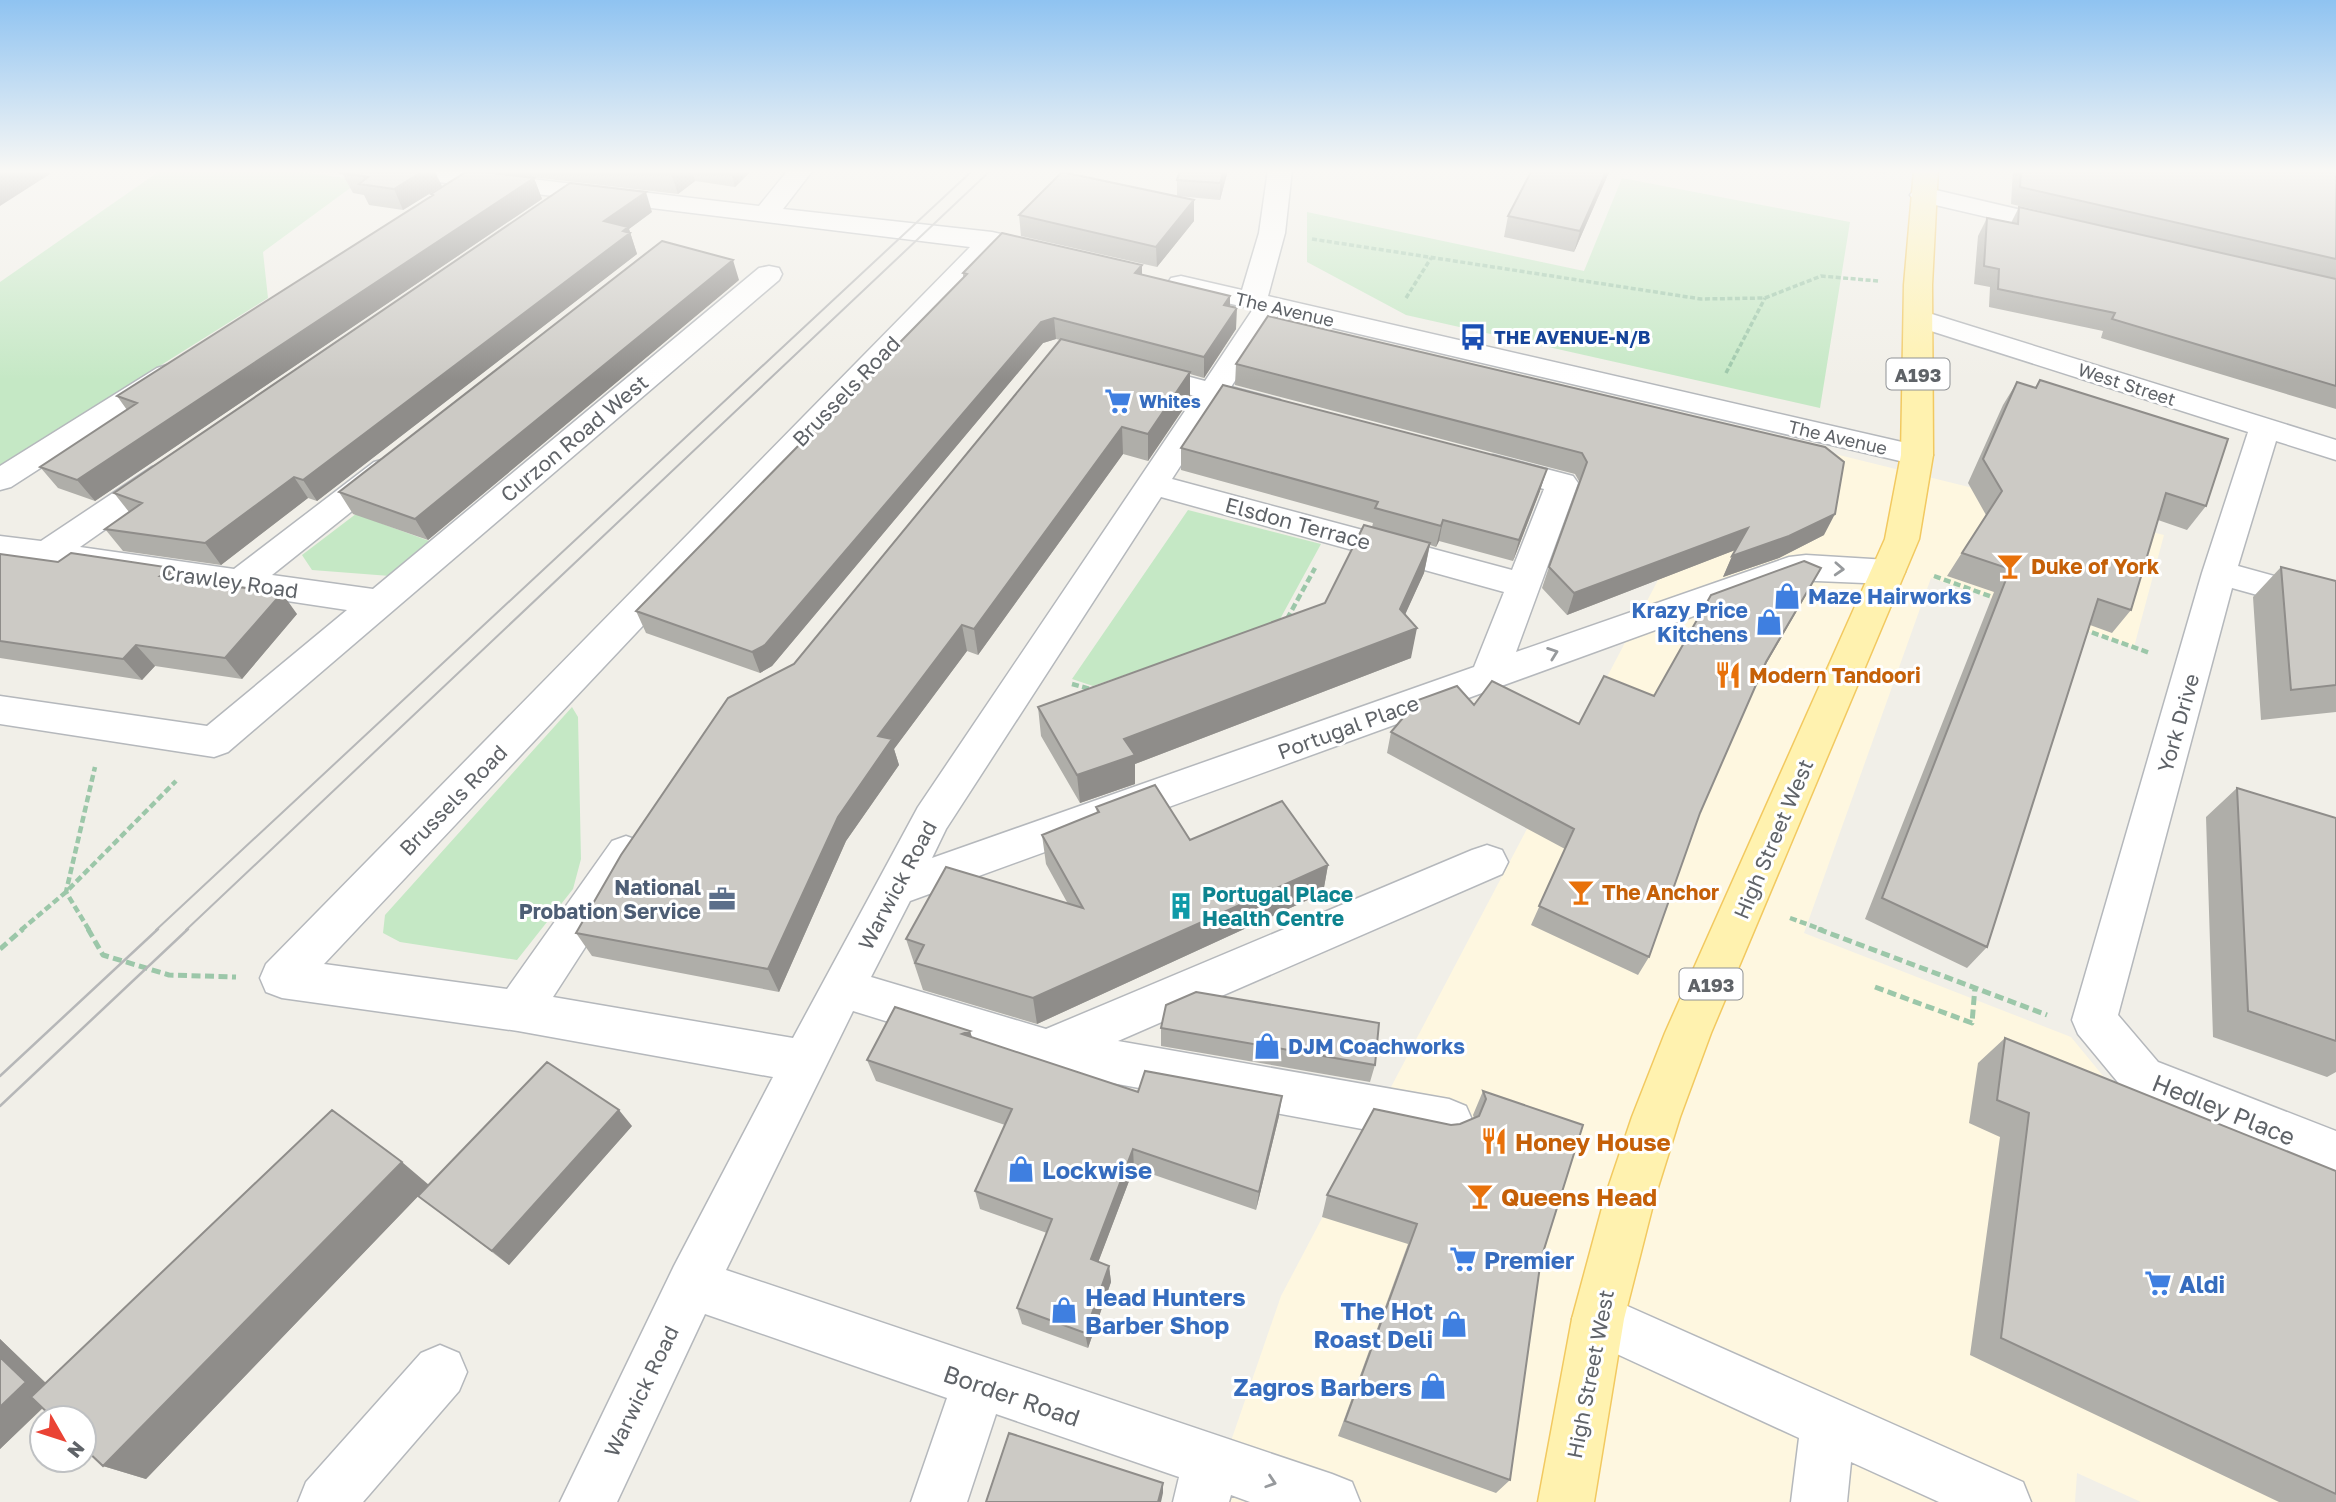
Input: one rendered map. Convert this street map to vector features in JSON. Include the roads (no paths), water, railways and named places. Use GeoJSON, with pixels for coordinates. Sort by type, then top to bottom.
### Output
{"type":"FeatureCollection","features":[{"type":"Feature","properties":{"kind":"main road","name":"High Street West"},"geometry":{"type":"LineString","coordinates":[[1566,1502],[1598,1319],[1630,1197],[1656,1117],[1688,1033],[1902,539],[1917,455],[1921,240]]}},
{"type":"Feature","properties":{"kind":"street"},"geometry":{"type":"LineString","coordinates":[[992,240],[1031,249]]}},
{"type":"Feature","properties":{"kind":"street","name":"Brussels Road"},"geometry":{"type":"LineString","coordinates":[[518,1011],[282,978],[992,240]]}},
{"type":"Feature","properties":{"kind":"street","name":"Warwick Road"},"geometry":{"type":"LineString","coordinates":[[588,1502],[692,1284],[893,889],[932,818],[1213,392],[1262,303],[1271,240]]}},
{"type":"Feature","properties":{"kind":"street","name":"Curzon Road West"},"geometry":{"type":"LineString","coordinates":[[0,710],[214,743],[769,274],[731,264]]}},
{"type":"Feature","properties":{"kind":"street","name":"The Avenue"},"geometry":{"type":"LineString","coordinates":[[1149,277],[1917,455]]}},
{"type":"Feature","properties":{"kind":"street","name":"West Street"},"geometry":{"type":"LineString","coordinates":[[1919,318],[2336,450]]}},
{"type":"Feature","properties":{"kind":"street"},"geometry":{"type":"LineString","coordinates":[[0,480],[184,363]]}},
{"type":"Feature","properties":{"kind":"street"},"geometry":{"type":"LineString","coordinates":[[1108,365],[1294,413]]}},
{"type":"Feature","properties":{"kind":"street","name":"York Drive"},"geometry":{"type":"LineString","coordinates":[[2102,1029],[2219,573],[2265,428]]}},
{"type":"Feature","properties":{"kind":"street"},"geometry":{"type":"LineString","coordinates":[[240,582],[404,454]]}},
{"type":"Feature","properties":{"kind":"street"},"geometry":{"type":"LineString","coordinates":[[1468,458],[1562,482],[1489,676]]}},
{"type":"Feature","properties":{"kind":"street"},"geometry":{"type":"LineString","coordinates":[[45,555],[182,461]]}},
{"type":"Feature","properties":{"kind":"street","name":"Elsdon Terrace"},"geometry":{"type":"LineString","coordinates":[[1153,484],[1523,585]]}},
{"type":"Feature","properties":{"kind":"street","name":"Crawley Road"},"geometry":{"type":"LineString","coordinates":[[0,547],[378,602]]}},
{"type":"Feature","properties":{"kind":"street","name":"Portugal Place"},"geometry":{"type":"LineString","coordinates":[[893,889],[1789,569],[1891,567]]}},
{"type":"Feature","properties":{"kind":"street"},"geometry":{"type":"LineString","coordinates":[[2219,573],[2336,605]]}},
{"type":"Feature","properties":{"kind":"street"},"geometry":{"type":"LineString","coordinates":[[645,827],[518,1011],[805,1061]]}},
{"type":"Feature","properties":{"kind":"street"},"geometry":{"type":"LineString","coordinates":[[1046,1050],[1488,862]]}},
{"type":"Feature","properties":{"kind":"street"},"geometry":{"type":"LineString","coordinates":[[842,988],[1046,1050],[1449,1122]]}},
{"type":"Feature","properties":{"kind":"street","name":"Hedley Place"},"geometry":{"type":"LineString","coordinates":[[2102,1029],[2142,1077],[2336,1154]]}},
{"type":"Feature","properties":{"kind":"street","name":"Border Road"},"geometry":{"type":"LineString","coordinates":[[692,1284],[979,1384],[1205,1482],[1332,1502]]}},
{"type":"Feature","properties":{"kind":"street"},"geometry":{"type":"LineString","coordinates":[[1598,1319],[2003,1502]]}},
{"type":"Feature","properties":{"kind":"street"},"geometry":{"type":"LineString","coordinates":[[326,1502],[440,1373]]}},
{"type":"Feature","properties":{"kind":"street"},"geometry":{"type":"LineString","coordinates":[[939,1502],[979,1384]]}},
{"type":"Feature","properties":{"kind":"street"},"geometry":{"type":"LineString","coordinates":[[1819,1502],[1828,1422]]}},
{"type":"Feature","properties":{"kind":"tram line"},"geometry":{"type":"LineString","coordinates":[[156,930],[898,240]]}},
{"type":"Feature","properties":{"kind":"tram line"},"geometry":{"type":"LineString","coordinates":[[186,930],[917,240]]}},
{"type":"Feature","properties":{"kind":"tram line"},"geometry":{"type":"LineString","coordinates":[[0,1076],[158,929]]}},
{"type":"Feature","properties":{"kind":"tram line"},"geometry":{"type":"LineString","coordinates":[[0,1106],[188,929]]}},
{"type":"Feature","properties":{"kind":"place","name":"THE AVENUE-N/B"},"geometry":{"type":"Point","coordinates":[1473,337]}},
{"type":"Feature","properties":{"kind":"place","name":"Whites"},"geometry":{"type":"Point","coordinates":[1118,401]}},
{"type":"Feature","properties":{"kind":"place","name":"Duke of York"},"geometry":{"type":"Point","coordinates":[2010,566]}},
{"type":"Feature","properties":{"kind":"place","name":"Maze Hairworks"},"geometry":{"type":"Point","coordinates":[1787,596]}},
{"type":"Feature","properties":{"kind":"place","name":"Krazy Price Kitchens"},"geometry":{"type":"Point","coordinates":[1769,622]}},
{"type":"Feature","properties":{"kind":"place","name":"Modern Tandoori"},"geometry":{"type":"Point","coordinates":[1728,675]}},
{"type":"Feature","properties":{"kind":"place","name":"The Anchor"},"geometry":{"type":"Point","coordinates":[1581,892]}},
{"type":"Feature","properties":{"kind":"place","name":"National Probation Service"},"geometry":{"type":"Point","coordinates":[722,899]}},
{"type":"Feature","properties":{"kind":"place","name":"Portugal Place Health Centre"},"geometry":{"type":"Point","coordinates":[1181,906]}},
{"type":"Feature","properties":{"kind":"place","name":"DJM Coachworks"},"geometry":{"type":"Point","coordinates":[1267,1046]}},
{"type":"Feature","properties":{"kind":"place","name":"Honey House"},"geometry":{"type":"Point","coordinates":[1494,1141]}},
{"type":"Feature","properties":{"kind":"place","name":"Lockwise"},"geometry":{"type":"Point","coordinates":[1021,1169]}},
{"type":"Feature","properties":{"kind":"place","name":"Queens Head"},"geometry":{"type":"Point","coordinates":[1480,1196]}},
{"type":"Feature","properties":{"kind":"place","name":"Premier"},"geometry":{"type":"Point","coordinates":[1463,1259]}},
{"type":"Feature","properties":{"kind":"place","name":"Aldi"},"geometry":{"type":"Point","coordinates":[2158,1283]}},
{"type":"Feature","properties":{"kind":"place","name":"Head Hunters Barber Shop"},"geometry":{"type":"Point","coordinates":[1064,1310]}},
{"type":"Feature","properties":{"kind":"place","name":"The Hot Roast Deli"},"geometry":{"type":"Point","coordinates":[1454,1324]}},
{"type":"Feature","properties":{"kind":"place","name":"Zagros Barbers"},"geometry":{"type":"Point","coordinates":[1433,1386]}}]}
